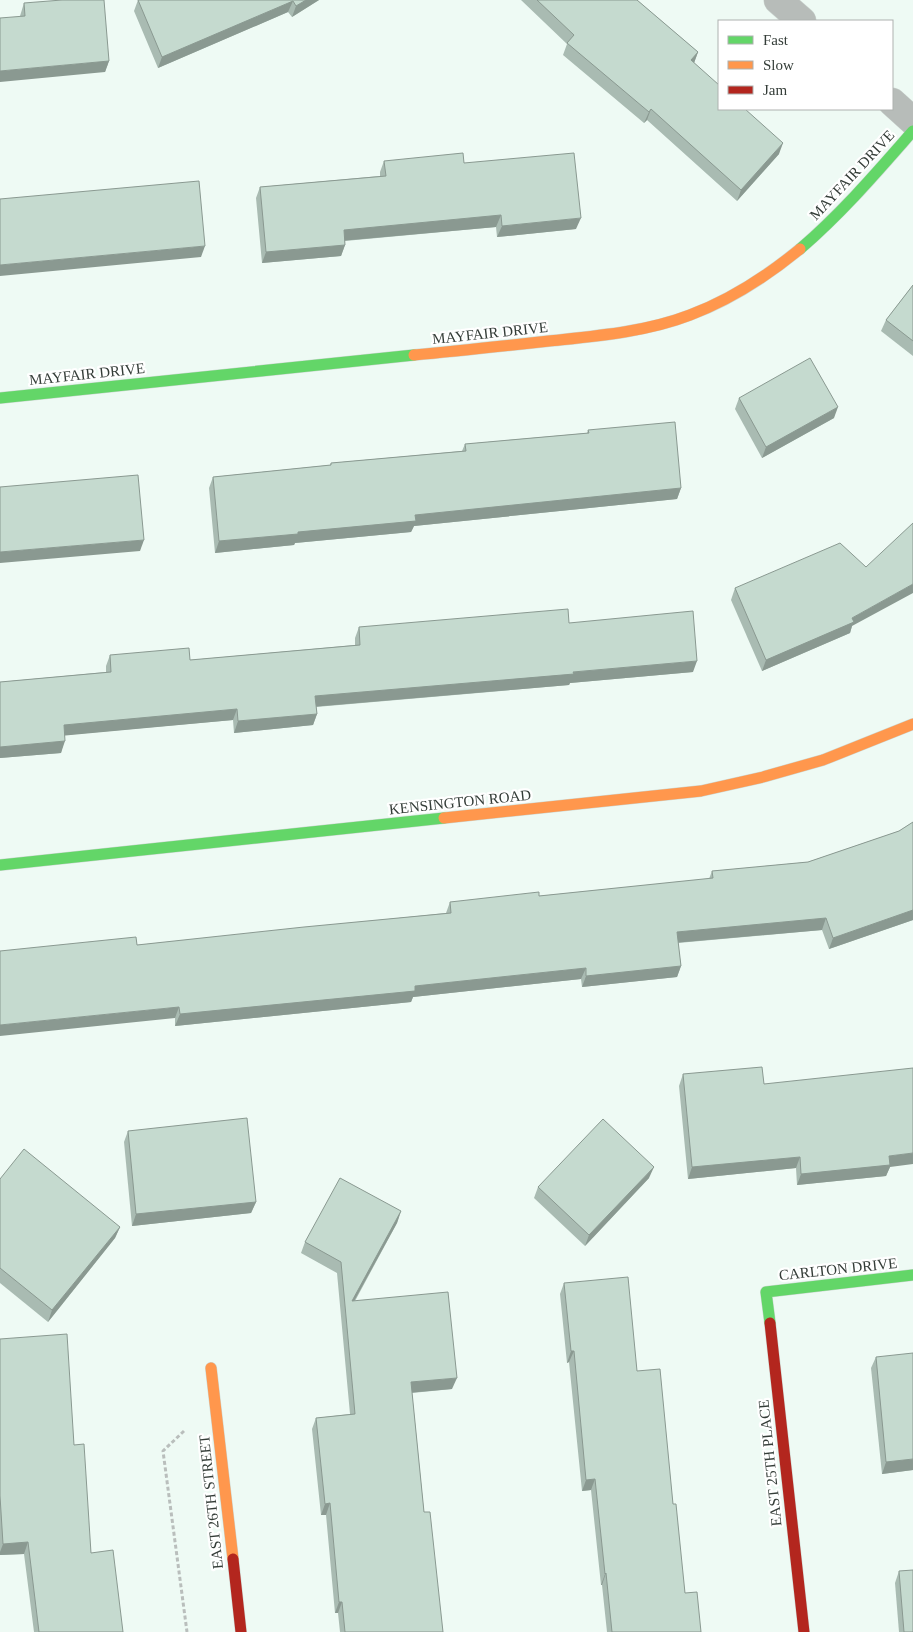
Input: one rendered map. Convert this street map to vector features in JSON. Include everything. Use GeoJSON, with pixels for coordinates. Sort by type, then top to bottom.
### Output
{"type":"FeatureCollection","features":[{"type":"Feature","properties":{"kind":"street"},"geometry":{"type":"LineString","coordinates":[[778,0],[801,20]]}},
{"type":"Feature","properties":{"kind":"street"},"geometry":{"type":"LineString","coordinates":[[893,103],[913,121]]}},
{"type":"Feature","properties":{"kind":"street","name":"MAYFAIR DRIVE"},"geometry":{"type":"LineString","coordinates":[[0,398],[581,338],[648,328],[702,310],[757,282],[804,245],[845,208],[913,131]]}},
{"type":"Feature","properties":{"kind":"street","name":"KENSINGTON ROAD"},"geometry":{"type":"LineString","coordinates":[[0,865],[701,791],[763,777],[823,760],[913,724]]}},
{"type":"Feature","properties":{"kind":"street","name":"CARLTON DRIVE"},"geometry":{"type":"LineString","coordinates":[[766,1292],[913,1276]]}},
{"type":"Feature","properties":{"kind":"street","name":"EAST 25TH PLACE"},"geometry":{"type":"LineString","coordinates":[[766,1292],[804,1632]]}},
{"type":"Feature","properties":{"kind":"street","name":"EAST 26TH STREET"},"geometry":{"type":"LineString","coordinates":[[212,1368],[241,1632]]}},
{"type":"Feature","properties":{"kind":"path"},"geometry":{"type":"LineString","coordinates":[[187,1632],[163,1450],[189,1426],[214,1394]]}},
{"type":"Feature","properties":{"kind":"building"},"geometry":{"type":"Polygon","coordinates":[[[62,0],[104,0],[109,61],[0,71],[0,18],[25,16],[24,3],[62,0]]]}},
{"type":"Feature","properties":{"kind":"building"},"geometry":{"type":"Polygon","coordinates":[[[138,0],[306,0],[296,6],[293,1],[162,57],[138,0]]]}},
{"type":"Feature","properties":{"kind":"building"},"geometry":{"type":"Polygon","coordinates":[[[537,0],[637,0],[698,52],[691,60],[718,84],[718,110],[746,110],[783,143],[741,190],[651,109],[649,112],[567,43],[574,35],[537,0]]]}},
{"type":"Feature","properties":{"kind":"building"},"geometry":{"type":"Polygon","coordinates":[[[463,153],[464,163],[574,153],[581,218],[502,226],[501,215],[344,230],[345,245],[266,252],[260,187],[386,176],[384,161],[463,153]]]}},
{"type":"Feature","properties":{"kind":"building"},"geometry":{"type":"Polygon","coordinates":[[[199,181],[205,246],[0,265],[0,199],[199,181]]]}},
{"type":"Feature","properties":{"kind":"building"},"geometry":{"type":"Polygon","coordinates":[[[913,285],[913,341],[886,320],[913,285]]]}},
{"type":"Feature","properties":{"kind":"building"},"geometry":{"type":"Polygon","coordinates":[[[810,358],[838,407],[766,447],[739,398],[810,358]]]}},
{"type":"Feature","properties":{"kind":"building"},"geometry":{"type":"Polygon","coordinates":[[[675,422],[681,488],[415,515],[416,521],[219,541],[213,477],[331,465],[331,463],[466,451],[465,444],[589,433],[588,430],[675,422]]]}},
{"type":"Feature","properties":{"kind":"building"},"geometry":{"type":"Polygon","coordinates":[[[138,475],[144,540],[0,552],[0,487],[138,475]]]}},
{"type":"Feature","properties":{"kind":"building"},"geometry":{"type":"Polygon","coordinates":[[[913,523],[913,584],[852,618],[854,622],[766,660],[735,588],[840,543],[866,567],[913,523]]]}},
{"type":"Feature","properties":{"kind":"building"},"geometry":{"type":"Polygon","coordinates":[[[568,609],[569,623],[693,611],[697,661],[573,672],[574,674],[315,696],[317,714],[238,721],[237,709],[64,725],[65,741],[0,747],[0,682],[111,672],[110,655],[189,648],[190,660],[360,645],[359,627],[568,609]]]}},
{"type":"Feature","properties":{"kind":"building"},"geometry":{"type":"Polygon","coordinates":[[[913,822],[913,910],[833,938],[826,918],[677,932],[681,966],[586,976],[586,968],[415,986],[415,991],[180,1014],[179,1007],[0,1025],[0,951],[136,937],[137,945],[451,913],[450,902],[539,892],[539,896],[713,878],[712,871],[808,862],[899,831],[913,822]]]}},
{"type":"Feature","properties":{"kind":"building"},"geometry":{"type":"Polygon","coordinates":[[[762,1067],[764,1084],[913,1068],[913,1153],[889,1156],[890,1165],[801,1174],[800,1157],[692,1167],[683,1074],[762,1067]]]}},
{"type":"Feature","properties":{"kind":"building"},"geometry":{"type":"Polygon","coordinates":[[[247,1118],[256,1202],[136,1214],[128,1131],[247,1118]]]}},
{"type":"Feature","properties":{"kind":"building"},"geometry":{"type":"Polygon","coordinates":[[[603,1119],[654,1167],[589,1235],[538,1187],[603,1119]]]}},
{"type":"Feature","properties":{"kind":"building"},"geometry":{"type":"Polygon","coordinates":[[[24,1149],[120,1227],[52,1310],[0,1268],[0,1179],[24,1149]]]}},
{"type":"Feature","properties":{"kind":"building"},"geometry":{"type":"Polygon","coordinates":[[[340,1178],[401,1211],[352,1301],[448,1292],[457,1378],[411,1382],[424,1512],[430,1512],[443,1632],[345,1632],[342,1602],[339,1602],[330,1503],[325,1504],[316,1418],[355,1414],[341,1262],[305,1242],[340,1178]]]}},
{"type":"Feature","properties":{"kind":"building"},"geometry":{"type":"Polygon","coordinates":[[[628,1277],[637,1371],[660,1369],[673,1504],[676,1504],[685,1593],[697,1592],[701,1632],[612,1632],[595,1479],[586,1480],[574,1351],[571,1351],[564,1283],[628,1277]]]}},
{"type":"Feature","properties":{"kind":"building"},"geometry":{"type":"Polygon","coordinates":[[[67,1334],[74,1445],[84,1444],[91,1553],[113,1550],[123,1632],[39,1632],[28,1542],[3,1544],[0,1496],[0,1339],[67,1334]]]}},
{"type":"Feature","properties":{"kind":"building"},"geometry":{"type":"Polygon","coordinates":[[[913,1353],[913,1459],[886,1462],[876,1357],[913,1353]]]}},
{"type":"Feature","properties":{"kind":"building"},"geometry":{"type":"Polygon","coordinates":[[[913,1570],[913,1632],[904,1632],[899,1571],[913,1570]]]}},
{"type":"Feature","properties":{"kind":"traffic: fast"},"geometry":{"type":"LineString","coordinates":[[800,249],[845,207],[913,131]]}},
{"type":"Feature","properties":{"kind":"traffic: fast"},"geometry":{"type":"LineString","coordinates":[[0,398],[414,355]]}},
{"type":"Feature","properties":{"kind":"traffic: fast"},"geometry":{"type":"LineString","coordinates":[[0,865],[444,818]]}},
{"type":"Feature","properties":{"kind":"traffic: fast"},"geometry":{"type":"LineString","coordinates":[[770,1323],[766,1292],[913,1275]]}},
{"type":"Feature","properties":{"kind":"traffic: slow"},"geometry":{"type":"LineString","coordinates":[[414,355],[603,335],[656,326],[690,315],[734,295],[775,269],[800,249]]}},
{"type":"Feature","properties":{"kind":"traffic: slow"},"geometry":{"type":"LineString","coordinates":[[444,818],[701,791],[763,777],[823,760],[913,724]]}},
{"type":"Feature","properties":{"kind":"traffic: slow"},"geometry":{"type":"LineString","coordinates":[[211,1368],[233,1559]]}},
{"type":"Feature","properties":{"kind":"traffic: jam"},"geometry":{"type":"LineString","coordinates":[[770,1323],[804,1632]]}},
{"type":"Feature","properties":{"kind":"traffic: jam"},"geometry":{"type":"LineString","coordinates":[[233,1559],[241,1632]]}}]}
